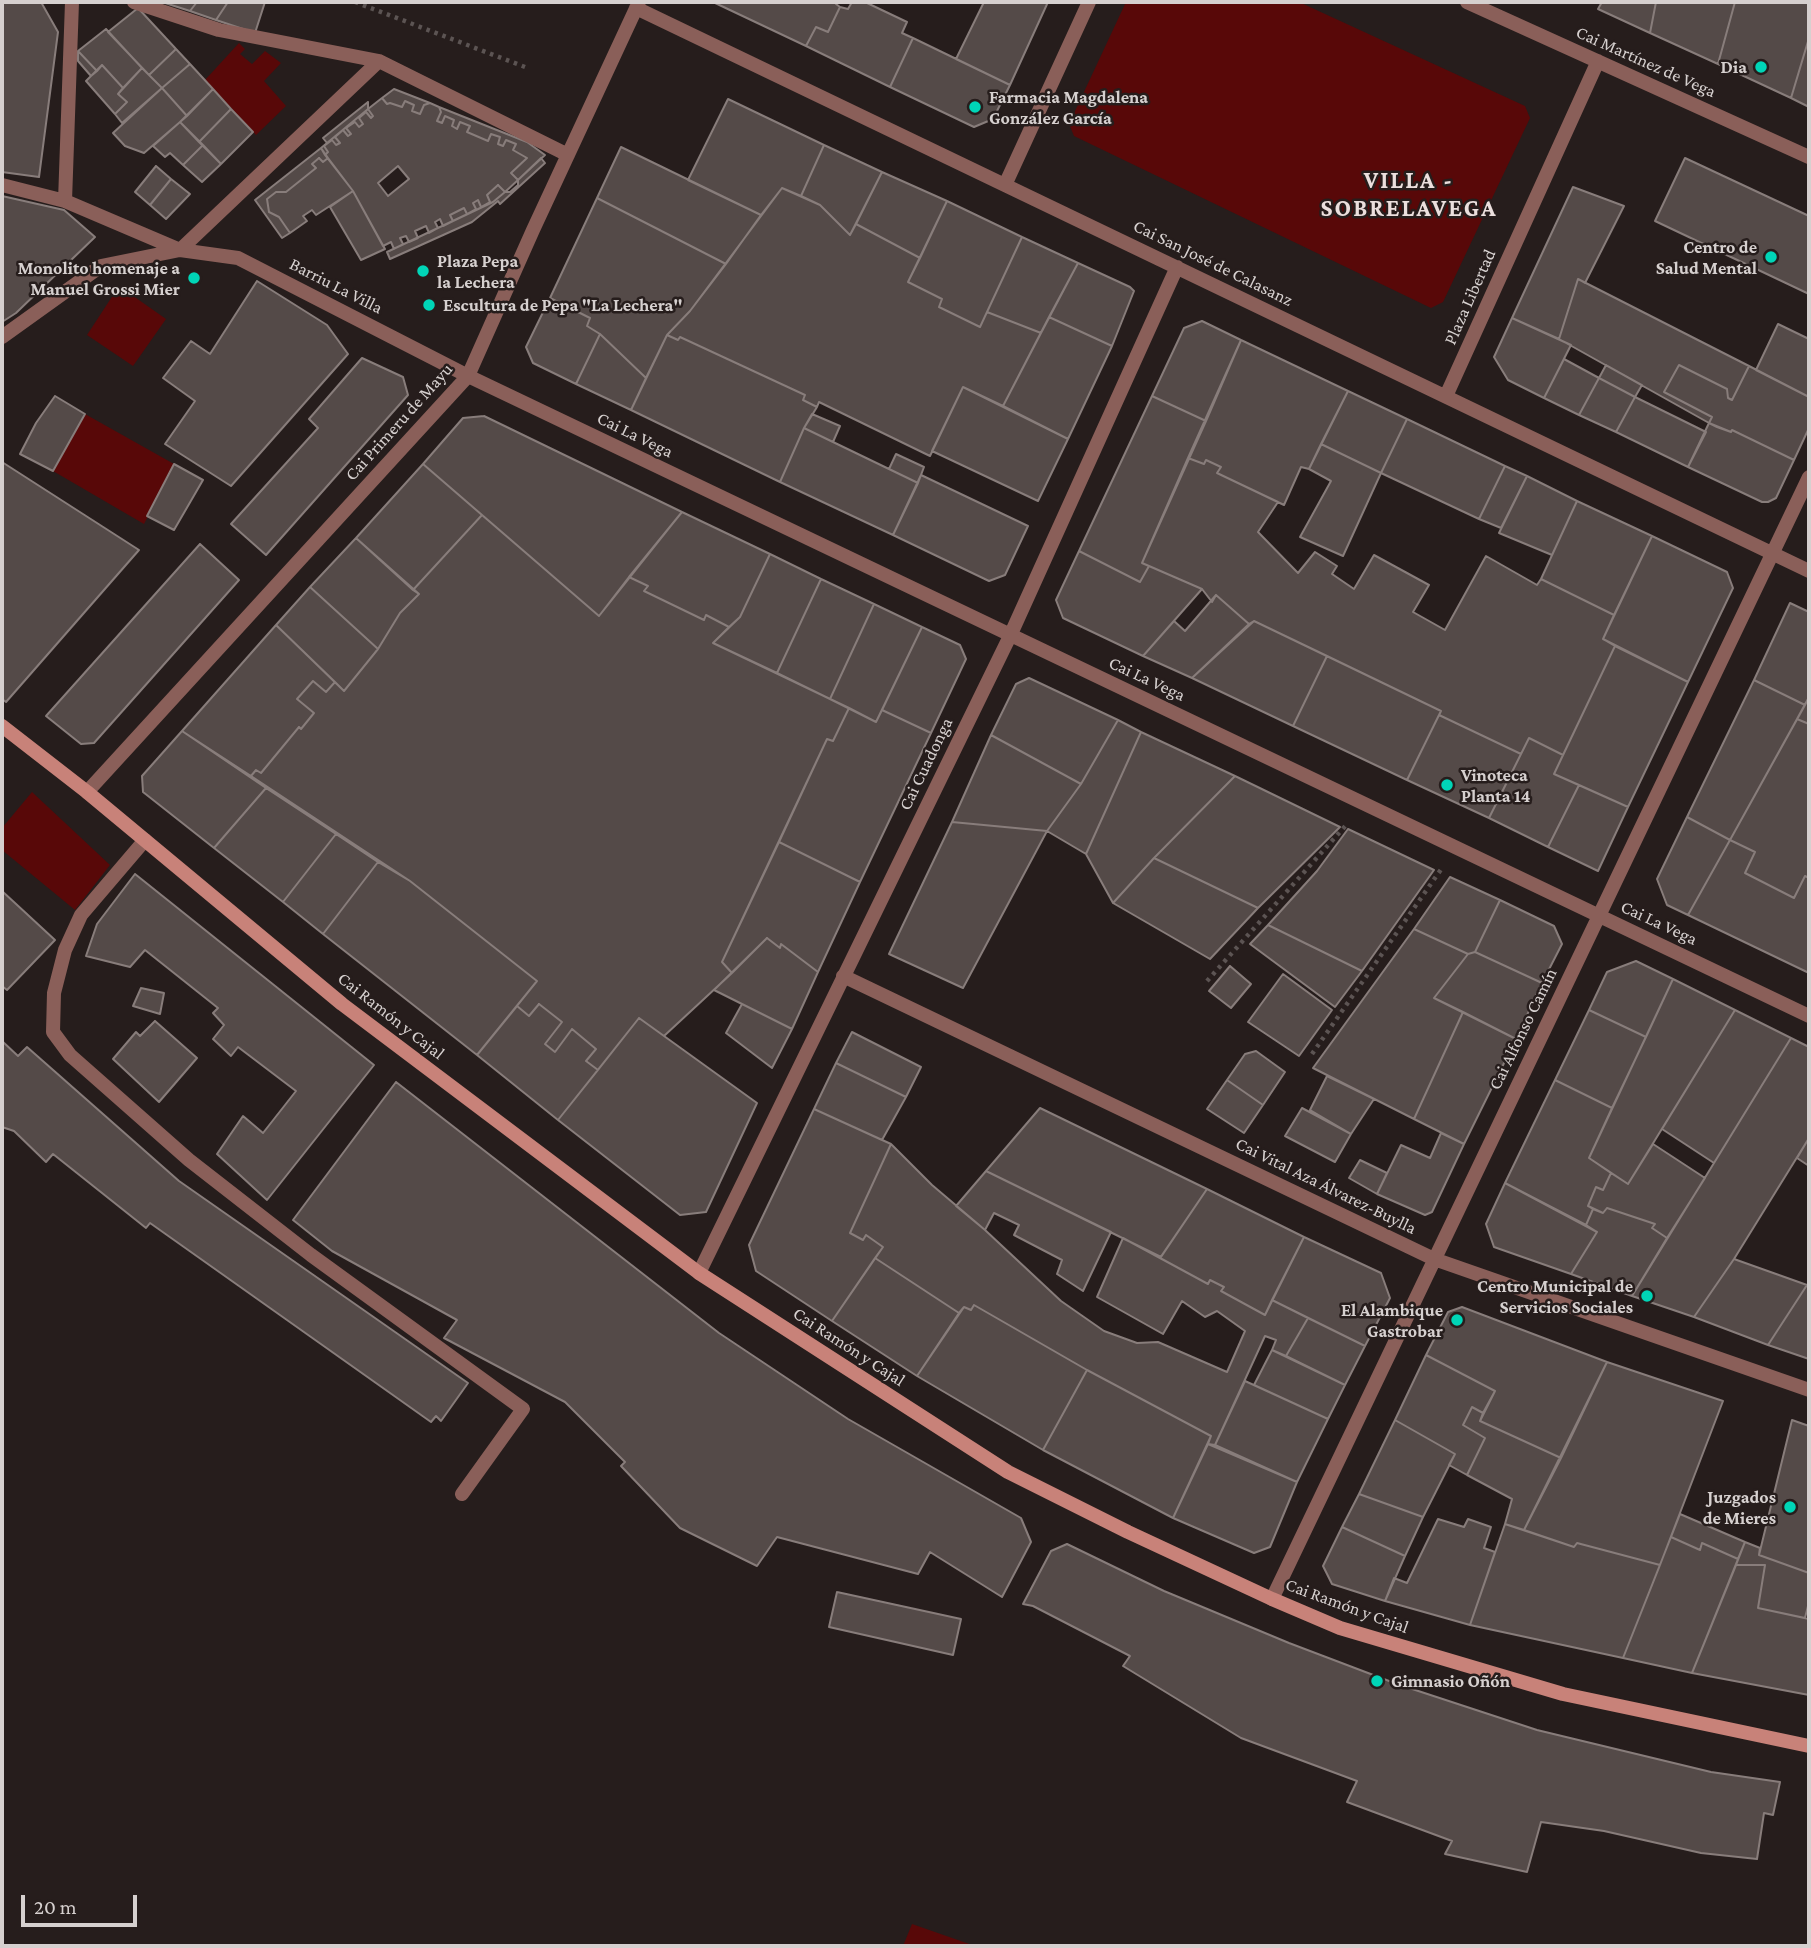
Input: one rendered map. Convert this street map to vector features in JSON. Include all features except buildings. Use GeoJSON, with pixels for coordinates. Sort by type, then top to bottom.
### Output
{"type":"FeatureCollection","features":[{"type":"Feature","properties":{"kind":"street"},"geometry":{"type":"LineString","coordinates":[[65,201],[72,2]]}},
{"type":"Feature","properties":{"kind":"street"},"geometry":{"type":"LineString","coordinates":[[134,2],[219,30],[379,61],[568,155]]}},
{"type":"Feature","properties":{"kind":"street"},"geometry":{"type":"LineString","coordinates":[[1005,185],[1089,2]]}},
{"type":"Feature","properties":{"kind":"street","name":"Cai Martínez de Vega"},"geometry":{"type":"LineString","coordinates":[[1468,2],[1490,6],[1598,61],[1809,157]]}},
{"type":"Feature","properties":{"kind":"street","name":"Cai San José de Calasanz"},"geometry":{"type":"LineString","coordinates":[[638,5],[1005,185],[1809,570]]}},
{"type":"Feature","properties":{"kind":"street","name":"Cai Primeru de Mayu"},"geometry":{"type":"LineString","coordinates":[[87,792],[468,376],[638,5]]}},
{"type":"Feature","properties":{"kind":"street"},"geometry":{"type":"LineString","coordinates":[[180,250],[379,61]]}},
{"type":"Feature","properties":{"kind":"street","name":"Plaza Libertad"},"geometry":{"type":"LineString","coordinates":[[1446,396],[1598,61]]}},
{"type":"Feature","properties":{"kind":"street","name":"Barriu La Villa"},"geometry":{"type":"LineString","coordinates":[[2,185],[65,201],[180,250],[238,258],[468,376]]}},
{"type":"Feature","properties":{"kind":"street","name":"Barriu La Villa"},"geometry":{"type":"LineString","coordinates":[[2,337],[101,266],[180,250]]}},
{"type":"Feature","properties":{"kind":"street","name":"Cai Cuadonga"},"geometry":{"type":"LineString","coordinates":[[699,1273],[1010,636],[1177,267]]}},
{"type":"Feature","properties":{"kind":"street","name":"Cai La Vega"},"geometry":{"type":"LineString","coordinates":[[468,376],[1809,1016]]}},
{"type":"Feature","properties":{"kind":"street","name":"Cai Alfonso Camín"},"geometry":{"type":"LineString","coordinates":[[1272,1600],[1809,477]]}},
{"type":"Feature","properties":{"kind":"street","name":"Cai Ramón y Cajal"},"geometry":{"type":"LineString","coordinates":[[2,726],[87,792],[342,1004],[699,1273],[1008,1472],[1272,1600],[1340,1628],[1563,1694],[1809,1746]]}},
{"type":"Feature","properties":{"kind":"street"},"geometry":{"type":"LineString","coordinates":[[145,840],[81,915],[65,950],[54,993],[53,1032],[70,1055],[189,1160],[311,1255],[523,1409],[462,1494]]}},
{"type":"Feature","properties":{"kind":"street","name":"Cai Vital Aza Álvarez-Buylla"},"geometry":{"type":"LineString","coordinates":[[843,976],[1434,1259],[1808,1390]]}},
{"type":"Feature","properties":{"kind":"path"},"geometry":{"type":"LineString","coordinates":[[355,2],[525,67]]}},
{"type":"Feature","properties":{"kind":"path"},"geometry":{"type":"LineString","coordinates":[[1207,981],[1345,828],[1360,802]]}},
{"type":"Feature","properties":{"kind":"path"},"geometry":{"type":"LineString","coordinates":[[1312,1054],[1456,848]]}},
{"type":"Feature","properties":{"kind":"shaded area"},"geometry":{"type":"Polygon","coordinates":[[[1126,2],[1299,2],[1525,106],[1530,118],[1443,302],[1431,308],[1074,136],[1069,124],[1126,2]]]}},
{"type":"Feature","properties":{"kind":"shaded area"},"geometry":{"type":"Polygon","coordinates":[[[239,43],[245,49],[240,54],[252,64],[265,51],[281,63],[264,81],[286,106],[256,135],[205,80],[239,43]]]}},
{"type":"Feature","properties":{"kind":"shaded area"},"geometry":{"type":"Polygon","coordinates":[[[119,286],[166,319],[133,366],[87,335],[119,286]]]}},
{"type":"Feature","properties":{"kind":"shaded area"},"geometry":{"type":"Polygon","coordinates":[[[85,414],[174,464],[144,524],[53,471],[85,414]]]}},
{"type":"Feature","properties":{"kind":"shaded area"},"geometry":{"type":"Polygon","coordinates":[[[32,792],[110,865],[75,910],[2,850],[2,828],[32,792]]]}},
{"type":"Feature","properties":{"kind":"shaded area"},"geometry":{"type":"Polygon","coordinates":[[[912,1924],[975,1946],[903,1946],[912,1924]]]}},
{"type":"Feature","properties":{"kind":"place","name":"Dia"},"geometry":{"type":"Point","coordinates":[1761,67]}},
{"type":"Feature","properties":{"kind":"place","name":"Farmacia Magdalena González García"},"geometry":{"type":"Point","coordinates":[975,107]}},
{"type":"Feature","properties":{"kind":"place","name":"Centro de Salud Mental"},"geometry":{"type":"Point","coordinates":[1771,257]}},
{"type":"Feature","properties":{"kind":"place","name":"Plaza Pepa la Lechera"},"geometry":{"type":"Point","coordinates":[423,271]}},
{"type":"Feature","properties":{"kind":"place","name":"Monolito homenaje a Manuel Grossi Mier"},"geometry":{"type":"Point","coordinates":[194,278]}},
{"type":"Feature","properties":{"kind":"place","name":"Escultura de Pepa \"La Lechera\""},"geometry":{"type":"Point","coordinates":[429,305]}},
{"type":"Feature","properties":{"kind":"place","name":"Vinoteca Planta 14"},"geometry":{"type":"Point","coordinates":[1447,785]}},
{"type":"Feature","properties":{"kind":"place","name":"Centro Municipal de Servicios Sociales"},"geometry":{"type":"Point","coordinates":[1647,1296]}},
{"type":"Feature","properties":{"kind":"place","name":"El Alambique Gastrobar"},"geometry":{"type":"Point","coordinates":[1457,1320]}},
{"type":"Feature","properties":{"kind":"place","name":"Juzgados de Mieres"},"geometry":{"type":"Point","coordinates":[1790,1507]}},
{"type":"Feature","properties":{"kind":"place","name":"Gimnasio Oñón"},"geometry":{"type":"Point","coordinates":[1377,1681]}},
{"type":"Feature","properties":{"kind":"district","name":"VILLA - SOBRELAVEGA"},"geometry":{"type":"Point","coordinates":[1409,195]}}]}
